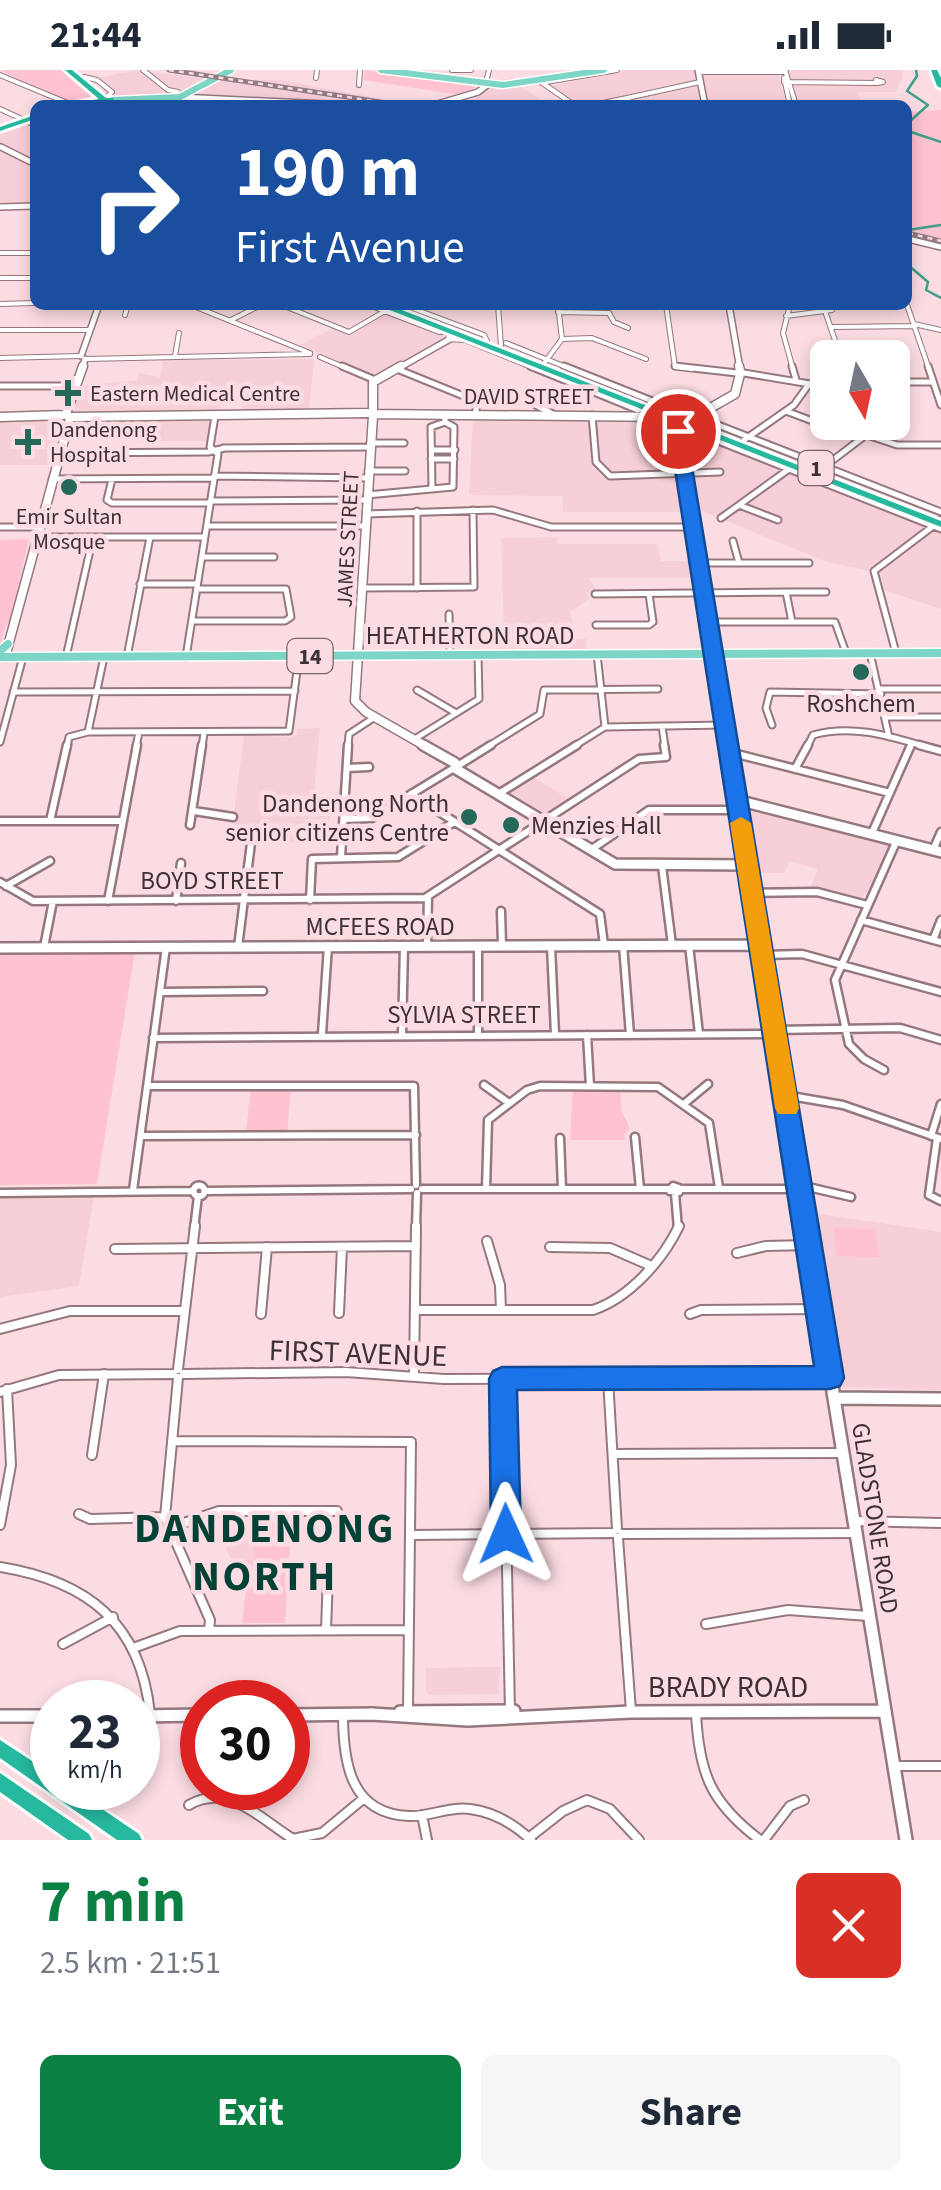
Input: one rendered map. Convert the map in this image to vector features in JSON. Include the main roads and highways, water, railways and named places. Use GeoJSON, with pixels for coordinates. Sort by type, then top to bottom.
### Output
{"type":"FeatureCollection","features":[{"type":"Feature","properties":{"kind":"highway"},"geometry":{"type":"LineString","coordinates":[[68,70],[108,97]]}},
{"type":"Feature","properties":{"kind":"highway"},"geometry":{"type":"LineString","coordinates":[[76,70],[108,97]]}},
{"type":"Feature","properties":{"kind":"highway"},"geometry":{"type":"LineString","coordinates":[[932,70],[940,85]]}},
{"type":"Feature","properties":{"kind":"highway"},"geometry":{"type":"LineString","coordinates":[[0,129],[30,119]]}},
{"type":"Feature","properties":{"kind":"highway","name":"1"},"geometry":{"type":"LineString","coordinates":[[395,310],[460,336],[498,341],[608,385],[672,414],[687,425],[791,468],[939,521]]}},
{"type":"Feature","properties":{"kind":"highway","name":"1"},"geometry":{"type":"LineString","coordinates":[[460,336],[498,341],[637,406],[672,414]]}},
{"type":"Feature","properties":{"kind":"highway","name":"1"},"geometry":{"type":"LineString","coordinates":[[687,425],[747,439],[855,481],[939,521]]}},
{"type":"Feature","properties":{"kind":"highway"},"geometry":{"type":"LineString","coordinates":[[0,1748],[30,1769]]}},
{"type":"Feature","properties":{"kind":"highway"},"geometry":{"type":"LineString","coordinates":[[0,1782],[83,1840]]}},
{"type":"Feature","properties":{"kind":"highway"},"geometry":{"type":"LineString","coordinates":[[90,1810],[133,1840]]}},
{"type":"Feature","properties":{"kind":"main road"},"geometry":{"type":"LineString","coordinates":[[179,98],[231,70]]}},
{"type":"Feature","properties":{"kind":"main road"},"geometry":{"type":"LineString","coordinates":[[381,70],[485,84],[604,70]]}},
{"type":"Feature","properties":{"kind":"main road"},"geometry":{"type":"LineString","coordinates":[[450,100],[485,84],[589,70]]}},
{"type":"Feature","properties":{"kind":"main road"},"geometry":{"type":"LineString","coordinates":[[698,71],[705,100]]}},
{"type":"Feature","properties":{"kind":"main road"},"geometry":{"type":"LineString","coordinates":[[108,97],[214,100]]}},
{"type":"Feature","properties":{"kind":"main road"},"geometry":{"type":"LineString","coordinates":[[0,206],[30,206]]}},
{"type":"Feature","properties":{"kind":"main road"},"geometry":{"type":"LineString","coordinates":[[912,240],[941,248]]}},
{"type":"Feature","properties":{"kind":"main road"},"geometry":{"type":"LineString","coordinates":[[3,652],[95,310]]}},
{"type":"Feature","properties":{"kind":"main road"},"geometry":{"type":"LineString","coordinates":[[687,425],[735,394],[740,373],[731,310]]}},
{"type":"Feature","properties":{"kind":"main road","name":"JAMES STREET"},"geometry":{"type":"LineString","coordinates":[[375,380],[355,702],[618,865],[641,866]]}},
{"type":"Feature","properties":{"kind":"main road"},"geometry":{"type":"LineString","coordinates":[[626,414],[637,406]]}},
{"type":"Feature","properties":{"kind":"main road","name":"DAVID STREET"},"geometry":{"type":"LineString","coordinates":[[390,414],[443,418],[476,414],[672,414]]}},
{"type":"Feature","properties":{"kind":"main road","name":"GLADSTONE ROAD"},"geometry":{"type":"LineString","coordinates":[[672,414],[687,425],[685,472],[693,527],[834,1398],[941,1399]]}},
{"type":"Feature","properties":{"kind":"main road","name":"DAVID STREET"},"geometry":{"type":"LineString","coordinates":[[0,416],[371,415]]}},
{"type":"Feature","properties":{"kind":"main road","name":"HEATHERTON ROAD"},"geometry":{"type":"LineString","coordinates":[[3,652],[22,657],[941,653]]}},
{"type":"Feature","properties":{"kind":"main road"},"geometry":{"type":"LineString","coordinates":[[737,805],[937,851]]}},
{"type":"Feature","properties":{"kind":"main road","name":"MCFEES ROAD"},"geometry":{"type":"LineString","coordinates":[[238,946],[689,945],[761,950]]}},
{"type":"Feature","properties":{"kind":"main road","name":"MCFEES ROAD"},"geometry":{"type":"LineString","coordinates":[[0,948],[166,947]]}},
{"type":"Feature","properties":{"kind":"main road","name":"GLADSTONE ROAD"},"geometry":{"type":"LineString","coordinates":[[843,1453],[855,1527]]}},
{"type":"Feature","properties":{"kind":"main road","name":"GLADSTONE ROAD"},"geometry":{"type":"LineString","coordinates":[[870,1616],[894,1766]]}},
{"type":"Feature","properties":{"kind":"main road","name":"BRADY ROAD"},"geometry":{"type":"LineString","coordinates":[[310,1715],[885,1712]]}},
{"type":"Feature","properties":{"kind":"main road"},"geometry":{"type":"LineString","coordinates":[[0,1716],[30,1716]]}},
{"type":"Feature","properties":{"kind":"waterway"},"geometry":{"type":"LineString","coordinates":[[912,119],[928,105],[907,91],[917,76],[916,70]]}},
{"type":"Feature","properties":{"kind":"waterway"},"geometry":{"type":"LineString","coordinates":[[912,132],[941,142]]}},
{"type":"Feature","properties":{"kind":"waterway"},"geometry":{"type":"LineString","coordinates":[[912,229],[941,225]]}},
{"type":"Feature","properties":{"kind":"waterway"},"geometry":{"type":"LineString","coordinates":[[912,268],[928,282],[926,290],[941,298]]}},
{"type":"Feature","properties":{"kind":"railway"},"geometry":{"type":"LineString","coordinates":[[169,70],[367,100]]}},
{"type":"Feature","properties":{"kind":"railway"},"geometry":{"type":"LineString","coordinates":[[912,234],[941,241]]}},
{"type":"Feature","properties":{"kind":"place","name":"Eastern Medical Centre"},"geometry":{"type":"Point","coordinates":[68,393]}},
{"type":"Feature","properties":{"kind":"place","name":"Dandenong Hospital"},"geometry":{"type":"Point","coordinates":[28,442]}},
{"type":"Feature","properties":{"kind":"place","name":"Emir Sultan Mosque"},"geometry":{"type":"Point","coordinates":[69,487]}},
{"type":"Feature","properties":{"kind":"place","name":"Roshchem"},"geometry":{"type":"Point","coordinates":[861,672]}},
{"type":"Feature","properties":{"kind":"place","name":"Dandenong North senior citizens Centre"},"geometry":{"type":"Point","coordinates":[469,817]}},
{"type":"Feature","properties":{"kind":"place","name":"Menzies Hall"},"geometry":{"type":"Point","coordinates":[511,825]}},
{"type":"Feature","properties":{"kind":"district","name":"DANDENONG NORTH"},"geometry":{"type":"Point","coordinates":[265,1551]}}]}
